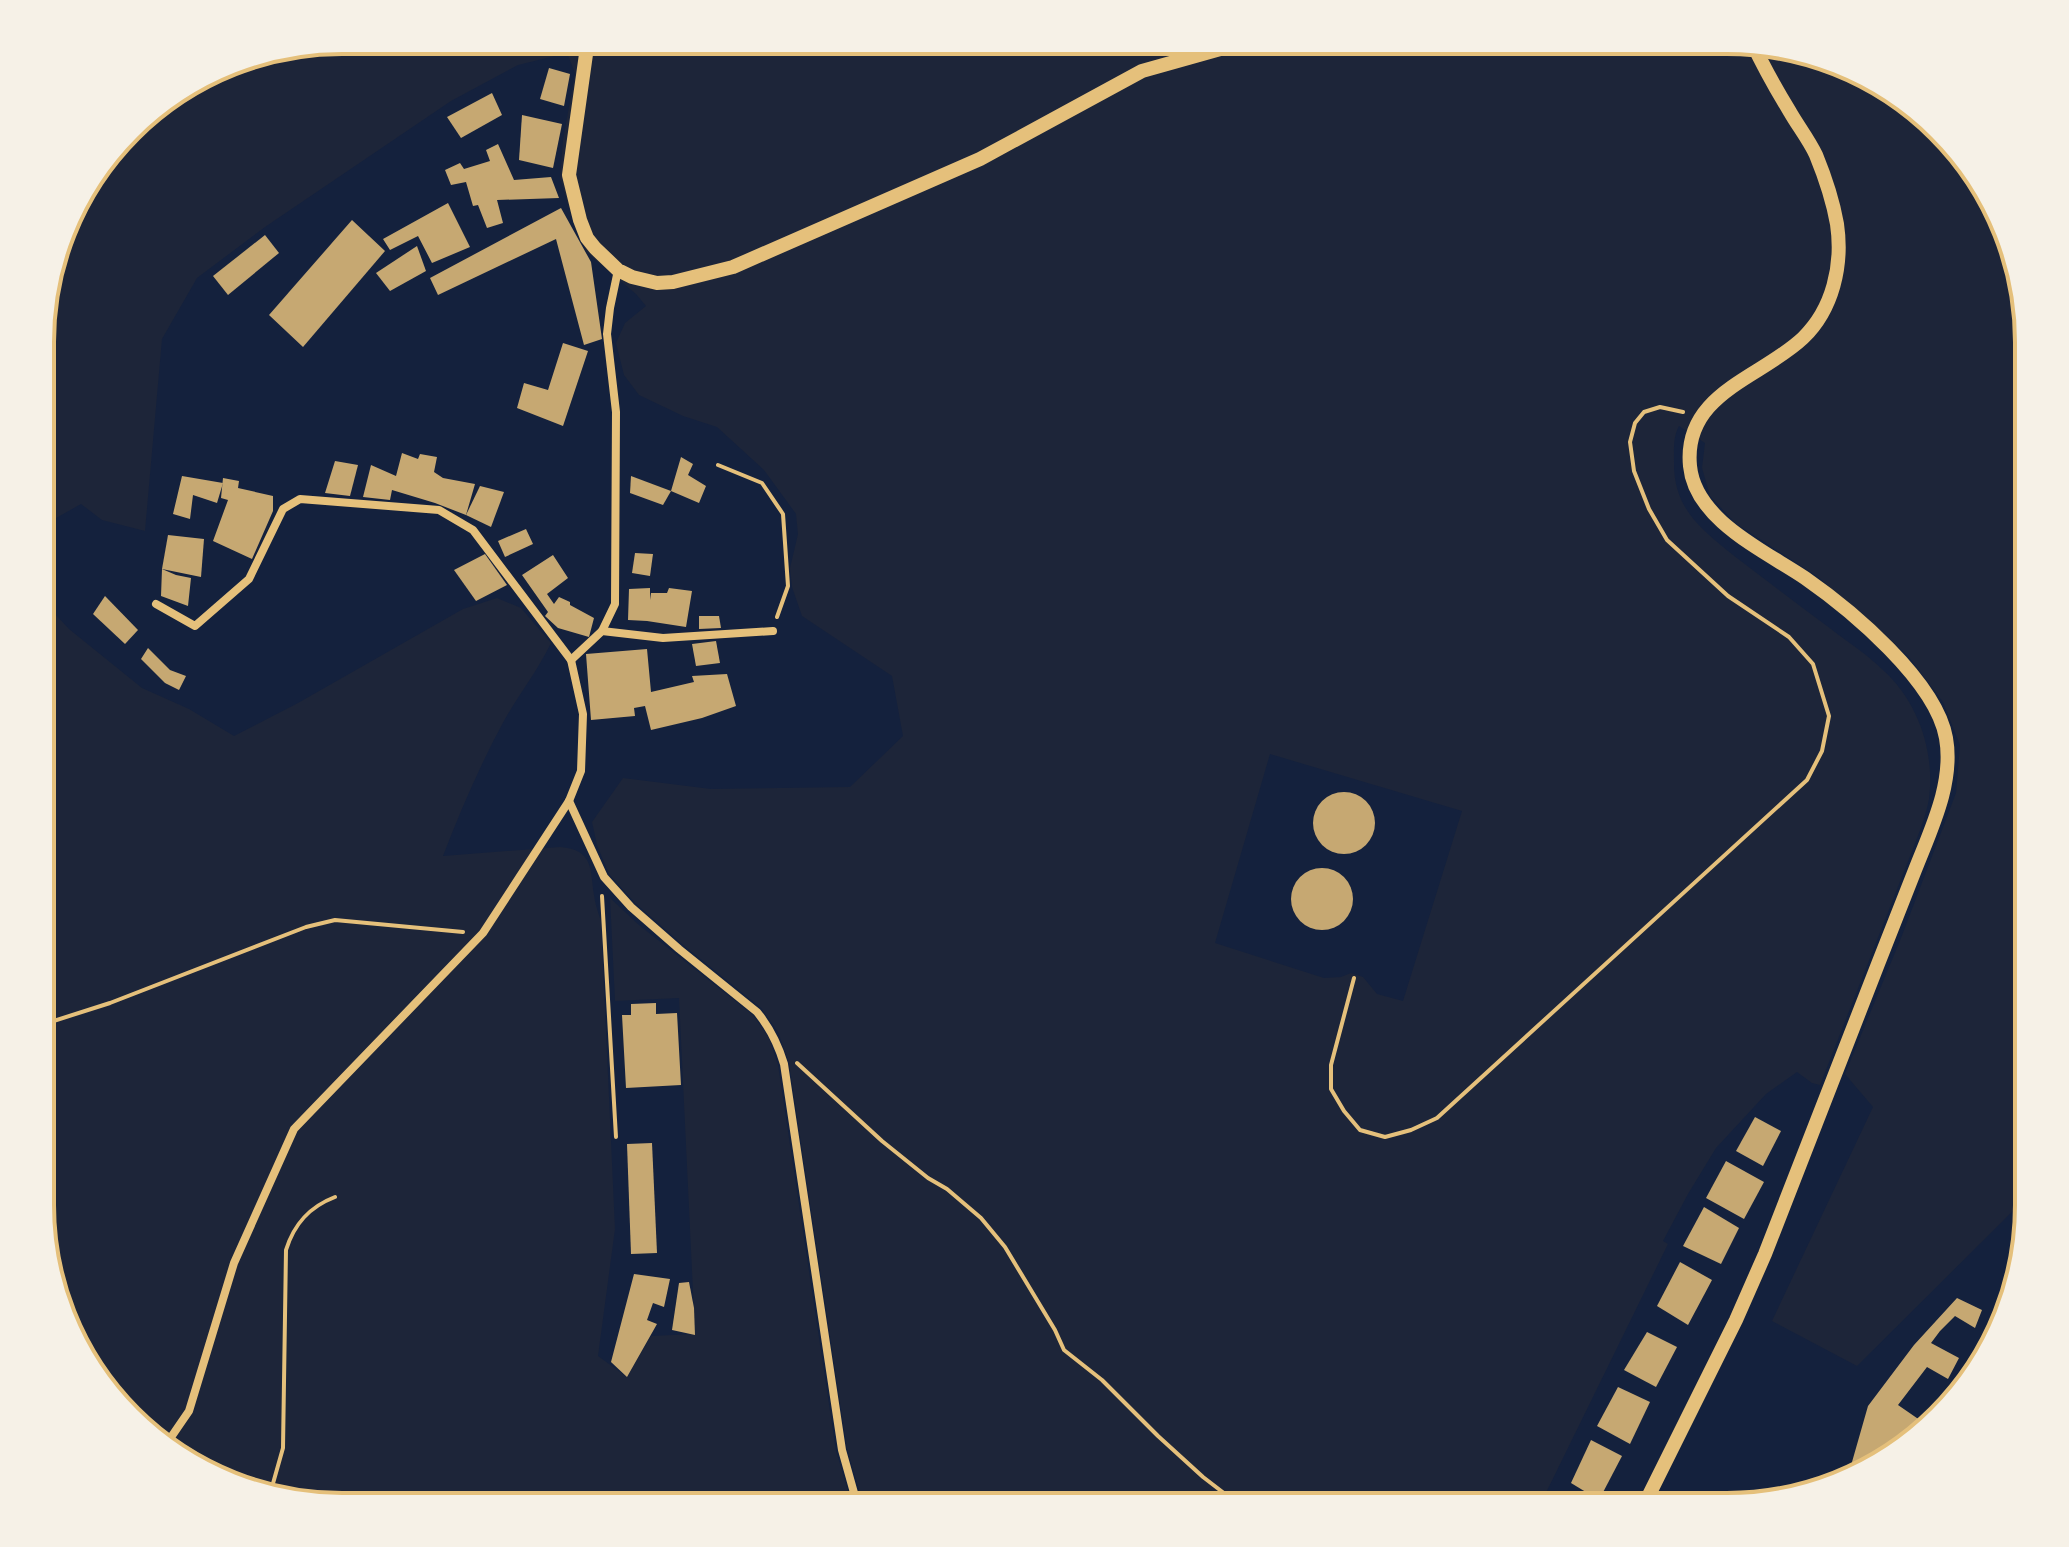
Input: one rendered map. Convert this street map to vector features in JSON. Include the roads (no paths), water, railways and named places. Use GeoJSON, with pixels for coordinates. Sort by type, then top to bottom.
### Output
{"type":"FeatureCollection","features":[{"type":"Feature","properties":{"kind":"main road"},"geometry":{"type":"LineString","coordinates":[[586,54],[569,175],[580,220],[587,238],[605,260],[618,270],[657,283],[733,267],[980,159],[1142,71],[1203,54]]}},
{"type":"Feature","properties":{"kind":"main road"},"geometry":{"type":"LineString","coordinates":[[1650,1493],[1736,1320],[1765,1254],[1923,849],[1946,776],[1946,737],[1930,699],[1917,681],[1866,626],[1832,597],[1724,523],[1700,497],[1693,482],[1690,466],[1693,433],[1706,409],[1720,395],[1802,338],[1817,321],[1835,282],[1837,226],[1829,193],[1815,153],[1758,56]]}},
{"type":"Feature","properties":{"kind":"street"},"geometry":{"type":"LineString","coordinates":[[571,660],[602,631],[615,604],[616,412],[607,334],[618,270]]}},
{"type":"Feature","properties":{"kind":"street"},"geometry":{"type":"LineString","coordinates":[[156,604],[195,626],[249,579],[283,509],[300,499],[439,510],[473,530],[571,660],[583,714],[581,771],[569,801],[504,903],[483,933],[294,1129],[234,1263],[189,1411],[171,1437]]}},
{"type":"Feature","properties":{"kind":"street"},"geometry":{"type":"LineString","coordinates":[[602,631],[663,638],[773,631]]}},
{"type":"Feature","properties":{"kind":"street"},"geometry":{"type":"LineString","coordinates":[[569,801],[604,877],[631,907],[757,1012],[780,1049],[842,1450],[854,1493]]}}]}
